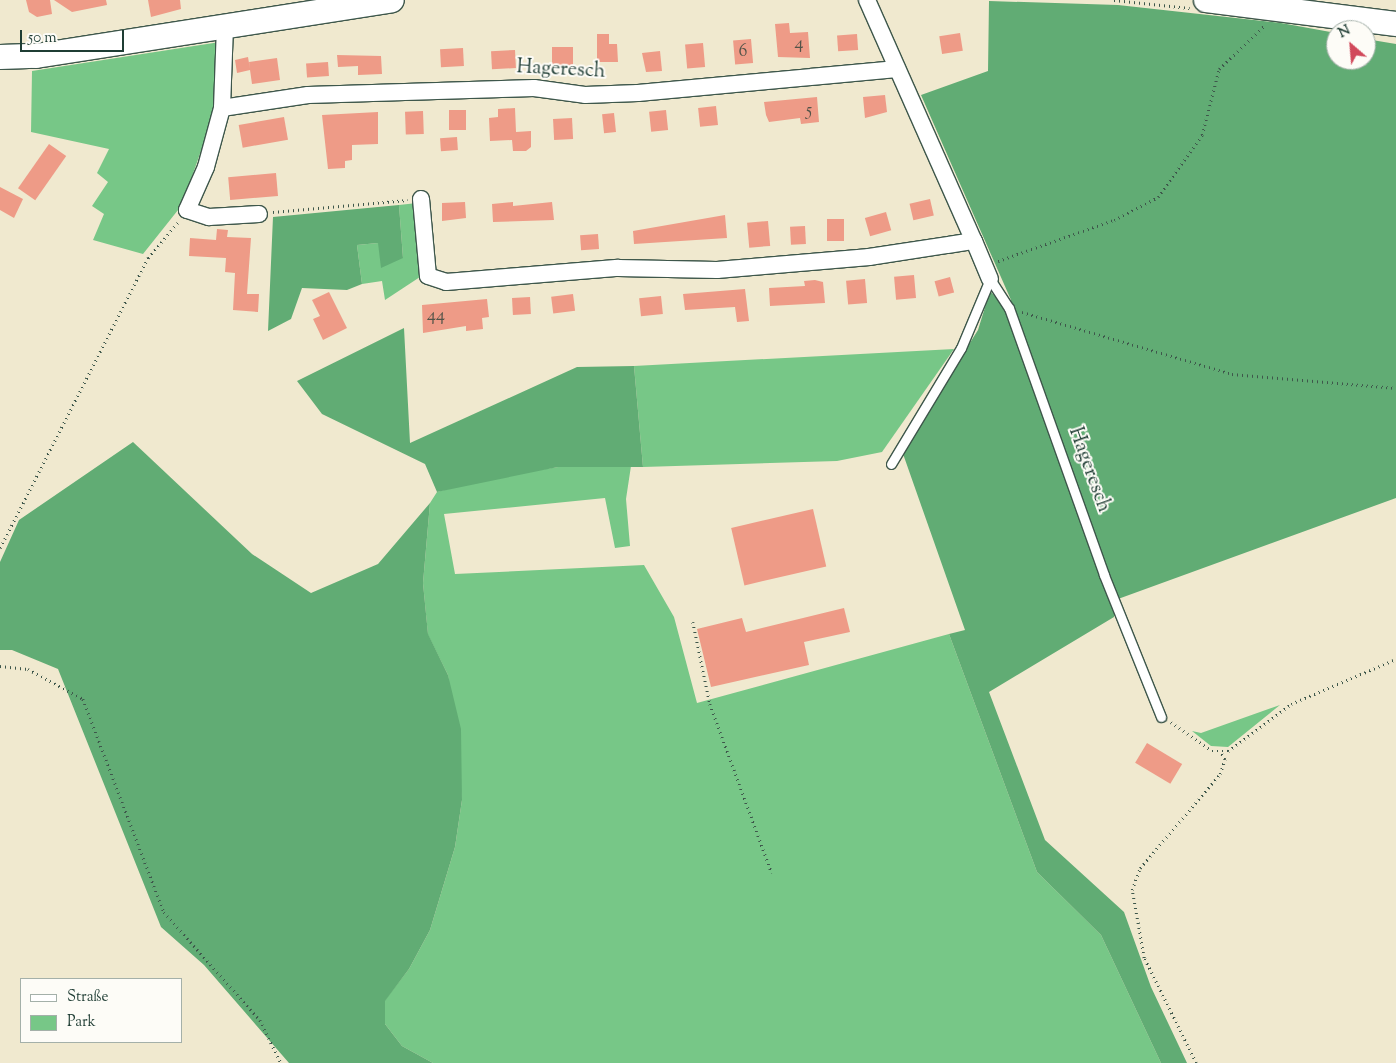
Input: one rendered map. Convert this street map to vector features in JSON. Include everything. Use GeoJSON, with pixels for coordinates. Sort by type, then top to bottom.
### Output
{"type":"FeatureCollection","features":[{"type":"Feature","properties":{"kind":"main road"},"geometry":{"type":"LineString","coordinates":[[0,57],[36,56],[392,0]]}},
{"type":"Feature","properties":{"kind":"main road"},"geometry":{"type":"LineString","coordinates":[[1206,0],[1278,4],[1396,24]]}},
{"type":"Feature","properties":{"kind":"street","name":"Hageresch"},"geometry":{"type":"LineString","coordinates":[[867,0],[988,273]]}},
{"type":"Feature","properties":{"kind":"street"},"geometry":{"type":"LineString","coordinates":[[225,26],[222,108],[206,167],[188,210],[209,217],[259,214]]}},
{"type":"Feature","properties":{"kind":"street","name":"Hageresch"},"geometry":{"type":"LineString","coordinates":[[222,108],[308,95],[534,88],[585,95],[638,93],[897,69]]}},
{"type":"Feature","properties":{"kind":"street"},"geometry":{"type":"LineString","coordinates":[[421,199],[428,276],[446,282],[626,268],[717,270],[869,257],[974,241]]}},
{"type":"Feature","properties":{"kind":"lane","name":"Hageresch"},"geometry":{"type":"LineString","coordinates":[[988,273],[1009,308],[1104,575],[1160,716]]}},
{"type":"Feature","properties":{"kind":"lane"},"geometry":{"type":"LineString","coordinates":[[891,464],[961,348],[988,273]]}},
{"type":"Feature","properties":{"kind":"path"},"geometry":{"type":"LineString","coordinates":[[988,273],[1114,220],[1158,197],[1202,135],[1218,69],[1278,4]]}},
{"type":"Feature","properties":{"kind":"path"},"geometry":{"type":"LineString","coordinates":[[259,214],[421,199]]}},
{"type":"Feature","properties":{"kind":"path"},"geometry":{"type":"LineString","coordinates":[[0,548],[148,258],[188,210]]}},
{"type":"Feature","properties":{"kind":"path"},"geometry":{"type":"LineString","coordinates":[[1009,308],[1232,374],[1396,388]]}},
{"type":"Feature","properties":{"kind":"path"},"geometry":{"type":"LineString","coordinates":[[693,622],[710,704],[772,873]]}},
{"type":"Feature","properties":{"kind":"path"},"geometry":{"type":"LineString","coordinates":[[1221,753],[1291,704],[1396,660]]}},
{"type":"Feature","properties":{"kind":"path"},"geometry":{"type":"LineString","coordinates":[[0,666],[28,669],[83,699],[164,912],[260,1020],[281,1063]]}},
{"type":"Feature","properties":{"kind":"path"},"geometry":{"type":"LineString","coordinates":[[1160,716],[1202,746],[1221,753],[1225,759],[1220,774],[1140,868],[1132,890],[1144,958],[1196,1063]]}},
{"type":"Feature","properties":{"kind":"green space"},"geometry":{"type":"Polygon","coordinates":[[[989,1],[1118,5],[1281,23],[1326,31],[1326,70],[1376,70],[1376,41],[1396,44],[1396,498],[1118,599],[1114,617],[989,692],[1045,840],[1124,912],[1151,987],[1187,1063],[1161,1063],[1101,935],[1037,872],[949,634],[965,630],[902,451],[978,330],[990,291],[1001,303],[1011,300],[921,95],[988,71],[989,1]]]}},
{"type":"Feature","properties":{"kind":"green space"},"geometry":{"type":"Polygon","coordinates":[[[220,42],[216,108],[182,205],[143,254],[93,240],[104,214],[92,206],[108,182],[97,173],[109,149],[31,132],[32,71],[220,42]]]}},
{"type":"Feature","properties":{"kind":"green space"},"geometry":{"type":"Polygon","coordinates":[[[417,203],[423,275],[385,300],[382,281],[362,284],[357,245],[378,243],[403,258],[399,205],[417,203]]]}},
{"type":"Feature","properties":{"kind":"green space"},"geometry":{"type":"Polygon","coordinates":[[[399,205],[403,258],[381,268],[378,243],[357,245],[362,284],[347,290],[302,288],[291,319],[268,331],[273,217],[399,205]]]}},
{"type":"Feature","properties":{"kind":"green space"},"geometry":{"type":"Polygon","coordinates":[[[404,328],[410,443],[577,367],[634,366],[643,467],[558,467],[437,492],[425,464],[322,414],[297,381],[404,328]]]}},
{"type":"Feature","properties":{"kind":"green space"},"geometry":{"type":"Polygon","coordinates":[[[954,349],[882,452],[837,461],[643,467],[634,366],[954,349]]]}},
{"type":"Feature","properties":{"kind":"green space"},"geometry":{"type":"Polygon","coordinates":[[[133,442],[252,554],[311,593],[378,564],[430,503],[423,583],[428,634],[448,675],[461,729],[462,800],[455,847],[430,930],[409,969],[385,1001],[385,1024],[402,1046],[433,1063],[289,1063],[204,965],[161,927],[58,669],[12,650],[0,650],[0,562],[19,520],[133,442]]]}},
{"type":"Feature","properties":{"kind":"green space"},"geometry":{"type":"Polygon","coordinates":[[[631,466],[626,499],[630,546],[615,548],[605,498],[444,514],[455,574],[644,565],[674,617],[697,703],[949,634],[1037,872],[1101,935],[1161,1063],[433,1063],[402,1046],[385,1024],[385,1000],[409,969],[430,930],[455,847],[462,800],[448,675],[428,635],[423,583],[430,503],[437,492],[483,479],[558,467],[631,466]]]}},
{"type":"Feature","properties":{"kind":"green space"},"geometry":{"type":"Polygon","coordinates":[[[1280,705],[1228,747],[1211,746],[1192,731],[1201,733],[1280,705]]]}},
{"type":"Feature","properties":{"kind":"building"},"geometry":{"type":"Polygon","coordinates":[[[26,0],[50,0],[52,14],[37,17],[29,12],[26,0]]]}},
{"type":"Feature","properties":{"kind":"building"},"geometry":{"type":"Polygon","coordinates":[[[54,0],[106,0],[107,5],[72,12],[54,0]]]}},
{"type":"Feature","properties":{"kind":"building"},"geometry":{"type":"Polygon","coordinates":[[[148,0],[180,0],[181,9],[151,17],[148,0]]]}},
{"type":"Feature","properties":{"kind":"building"},"geometry":{"type":"Polygon","coordinates":[[[789,23],[790,33],[808,32],[810,58],[778,57],[775,24],[789,23]]]}},
{"type":"Feature","properties":{"kind":"building"},"geometry":{"type":"Polygon","coordinates":[[[960,33],[963,51],[942,54],[939,36],[960,33]]]}},
{"type":"Feature","properties":{"kind":"building"},"geometry":{"type":"Polygon","coordinates":[[[597,34],[609,34],[609,44],[617,44],[618,62],[597,62],[597,34]]]}},
{"type":"Feature","properties":{"kind":"building"},"geometry":{"type":"Polygon","coordinates":[[[857,34],[858,50],[838,51],[837,35],[857,34]]]}},
{"type":"Feature","properties":{"kind":"building"},"geometry":{"type":"Polygon","coordinates":[[[751,39],[753,63],[735,64],[733,41],[751,39]]]}},
{"type":"Feature","properties":{"kind":"building"},"geometry":{"type":"Polygon","coordinates":[[[703,43],[705,67],[687,68],[685,45],[703,43]]]}},
{"type":"Feature","properties":{"kind":"building"},"geometry":{"type":"Polygon","coordinates":[[[552,47],[573,47],[573,67],[552,67],[552,47]]]}},
{"type":"Feature","properties":{"kind":"building"},"geometry":{"type":"Polygon","coordinates":[[[463,48],[464,66],[441,67],[440,49],[463,48]]]}},
{"type":"Feature","properties":{"kind":"building"},"geometry":{"type":"Polygon","coordinates":[[[515,50],[516,68],[492,69],[491,51],[515,50]]]}},
{"type":"Feature","properties":{"kind":"building"},"geometry":{"type":"Polygon","coordinates":[[[660,51],[662,71],[646,72],[642,53],[660,51]]]}},
{"type":"Feature","properties":{"kind":"building"},"geometry":{"type":"Polygon","coordinates":[[[337,55],[381,56],[382,74],[358,75],[358,66],[338,67],[337,55]]]}},
{"type":"Feature","properties":{"kind":"building"},"geometry":{"type":"Polygon","coordinates":[[[248,57],[250,69],[249,62],[277,58],[280,80],[252,84],[250,70],[237,73],[235,60],[248,57]]]}},
{"type":"Feature","properties":{"kind":"building"},"geometry":{"type":"Polygon","coordinates":[[[328,62],[329,76],[307,78],[306,64],[328,62]]]}},
{"type":"Feature","properties":{"kind":"building"},"geometry":{"type":"Polygon","coordinates":[[[885,95],[887,112],[865,118],[863,97],[885,95]]]}},
{"type":"Feature","properties":{"kind":"building"},"geometry":{"type":"Polygon","coordinates":[[[817,97],[819,122],[801,124],[800,118],[769,122],[764,102],[817,97]]]}},
{"type":"Feature","properties":{"kind":"building"},"geometry":{"type":"Polygon","coordinates":[[[716,106],[718,125],[700,127],[698,108],[716,106]]]}},
{"type":"Feature","properties":{"kind":"building"},"geometry":{"type":"Polygon","coordinates":[[[515,108],[516,132],[531,131],[531,147],[526,151],[513,151],[512,140],[490,141],[489,118],[498,117],[498,109],[515,108]]]}},
{"type":"Feature","properties":{"kind":"building"},"geometry":{"type":"Polygon","coordinates":[[[449,110],[466,110],[466,130],[449,130],[449,110]]]}},
{"type":"Feature","properties":{"kind":"building"},"geometry":{"type":"Polygon","coordinates":[[[666,110],[668,130],[651,132],[649,112],[666,110]]]}},
{"type":"Feature","properties":{"kind":"building"},"geometry":{"type":"Polygon","coordinates":[[[423,111],[424,134],[406,135],[405,112],[423,111]]]}},
{"type":"Feature","properties":{"kind":"building"},"geometry":{"type":"Polygon","coordinates":[[[378,112],[378,144],[352,145],[352,160],[345,161],[345,168],[328,169],[322,115],[378,112]]]}},
{"type":"Feature","properties":{"kind":"building"},"geometry":{"type":"Polygon","coordinates":[[[614,113],[616,132],[604,133],[602,114],[614,113]]]}},
{"type":"Feature","properties":{"kind":"building"},"geometry":{"type":"Polygon","coordinates":[[[284,117],[288,140],[243,148],[239,125],[284,117]]]}},
{"type":"Feature","properties":{"kind":"building"},"geometry":{"type":"Polygon","coordinates":[[[572,118],[573,139],[554,140],[553,119],[572,118]]]}},
{"type":"Feature","properties":{"kind":"building"},"geometry":{"type":"Polygon","coordinates":[[[457,137],[458,150],[441,151],[440,138],[457,137]]]}},
{"type":"Feature","properties":{"kind":"building"},"geometry":{"type":"Polygon","coordinates":[[[49,144],[66,156],[35,200],[18,188],[49,144]]]}},
{"type":"Feature","properties":{"kind":"building"},"geometry":{"type":"Polygon","coordinates":[[[276,173],[278,196],[230,200],[228,177],[276,173]]]}},
{"type":"Feature","properties":{"kind":"building"},"geometry":{"type":"Polygon","coordinates":[[[0,187],[23,199],[14,218],[0,210],[0,187]]]}},
{"type":"Feature","properties":{"kind":"building"},"geometry":{"type":"Polygon","coordinates":[[[930,199],[934,216],[913,220],[910,204],[930,199]]]}},
{"type":"Feature","properties":{"kind":"building"},"geometry":{"type":"Polygon","coordinates":[[[465,202],[466,218],[442,221],[442,203],[465,202]]]}},
{"type":"Feature","properties":{"kind":"building"},"geometry":{"type":"Polygon","coordinates":[[[513,202],[513,206],[552,202],[554,220],[493,222],[492,204],[513,202]]]}},
{"type":"Feature","properties":{"kind":"building"},"geometry":{"type":"Polygon","coordinates":[[[886,212],[891,230],[870,236],[865,218],[886,212]]]}},
{"type":"Feature","properties":{"kind":"building"},"geometry":{"type":"Polygon","coordinates":[[[725,215],[727,238],[634,244],[633,231],[725,215]]]}},
{"type":"Feature","properties":{"kind":"building"},"geometry":{"type":"Polygon","coordinates":[[[827,219],[844,219],[844,241],[827,241],[827,219]]]}},
{"type":"Feature","properties":{"kind":"building"},"geometry":{"type":"Polygon","coordinates":[[[768,221],[770,246],[749,248],[747,223],[768,221]]]}},
{"type":"Feature","properties":{"kind":"building"},"geometry":{"type":"Polygon","coordinates":[[[805,226],[806,244],[791,245],[790,227],[805,226]]]}},
{"type":"Feature","properties":{"kind":"building"},"geometry":{"type":"Polygon","coordinates":[[[217,229],[228,230],[227,237],[251,238],[247,294],[259,294],[258,312],[233,310],[235,273],[225,272],[226,258],[189,256],[190,238],[216,240],[217,229]]]}},
{"type":"Feature","properties":{"kind":"building"},"geometry":{"type":"Polygon","coordinates":[[[598,234],[599,249],[581,250],[580,235],[598,234]]]}},
{"type":"Feature","properties":{"kind":"building"},"geometry":{"type":"Polygon","coordinates":[[[914,275],[916,298],[896,300],[894,277],[914,275]]]}},
{"type":"Feature","properties":{"kind":"building"},"geometry":{"type":"Polygon","coordinates":[[[950,277],[954,292],[939,297],[935,281],[950,277]]]}},
{"type":"Feature","properties":{"kind":"building"},"geometry":{"type":"Polygon","coordinates":[[[865,279],[867,303],[848,305],[846,281],[865,279]]]}},
{"type":"Feature","properties":{"kind":"building"},"geometry":{"type":"Polygon","coordinates":[[[815,280],[823,282],[825,303],[770,306],[769,288],[805,286],[804,281],[815,280]]]}},
{"type":"Feature","properties":{"kind":"building"},"geometry":{"type":"Polygon","coordinates":[[[745,289],[749,321],[737,322],[735,307],[685,310],[683,294],[745,289]]]}},
{"type":"Feature","properties":{"kind":"building"},"geometry":{"type":"Polygon","coordinates":[[[329,292],[347,328],[323,340],[313,319],[320,316],[312,300],[329,292]]]}},
{"type":"Feature","properties":{"kind":"building"},"geometry":{"type":"Polygon","coordinates":[[[573,294],[575,311],[553,314],[551,297],[573,294]]]}},
{"type":"Feature","properties":{"kind":"building"},"geometry":{"type":"Polygon","coordinates":[[[661,296],[663,314],[641,316],[639,298],[661,296]]]}},
{"type":"Feature","properties":{"kind":"building"},"geometry":{"type":"Polygon","coordinates":[[[530,297],[531,314],[513,315],[512,298],[530,297]]]}},
{"type":"Feature","properties":{"kind":"building"},"geometry":{"type":"Polygon","coordinates":[[[487,299],[489,317],[482,318],[483,329],[466,331],[466,326],[423,333],[422,305],[487,299]]]}},
{"type":"Feature","properties":{"kind":"building"},"geometry":{"type":"Polygon","coordinates":[[[813,509],[826,566],[744,585],[731,528],[813,509]]]}},
{"type":"Feature","properties":{"kind":"building"},"geometry":{"type":"Polygon","coordinates":[[[844,608],[850,632],[804,642],[809,665],[711,687],[697,629],[742,618],[746,632],[844,608]]]}},
{"type":"Feature","properties":{"kind":"building"},"geometry":{"type":"Polygon","coordinates":[[[1147,743],[1182,764],[1170,784],[1135,763],[1147,743]]]}}]}
